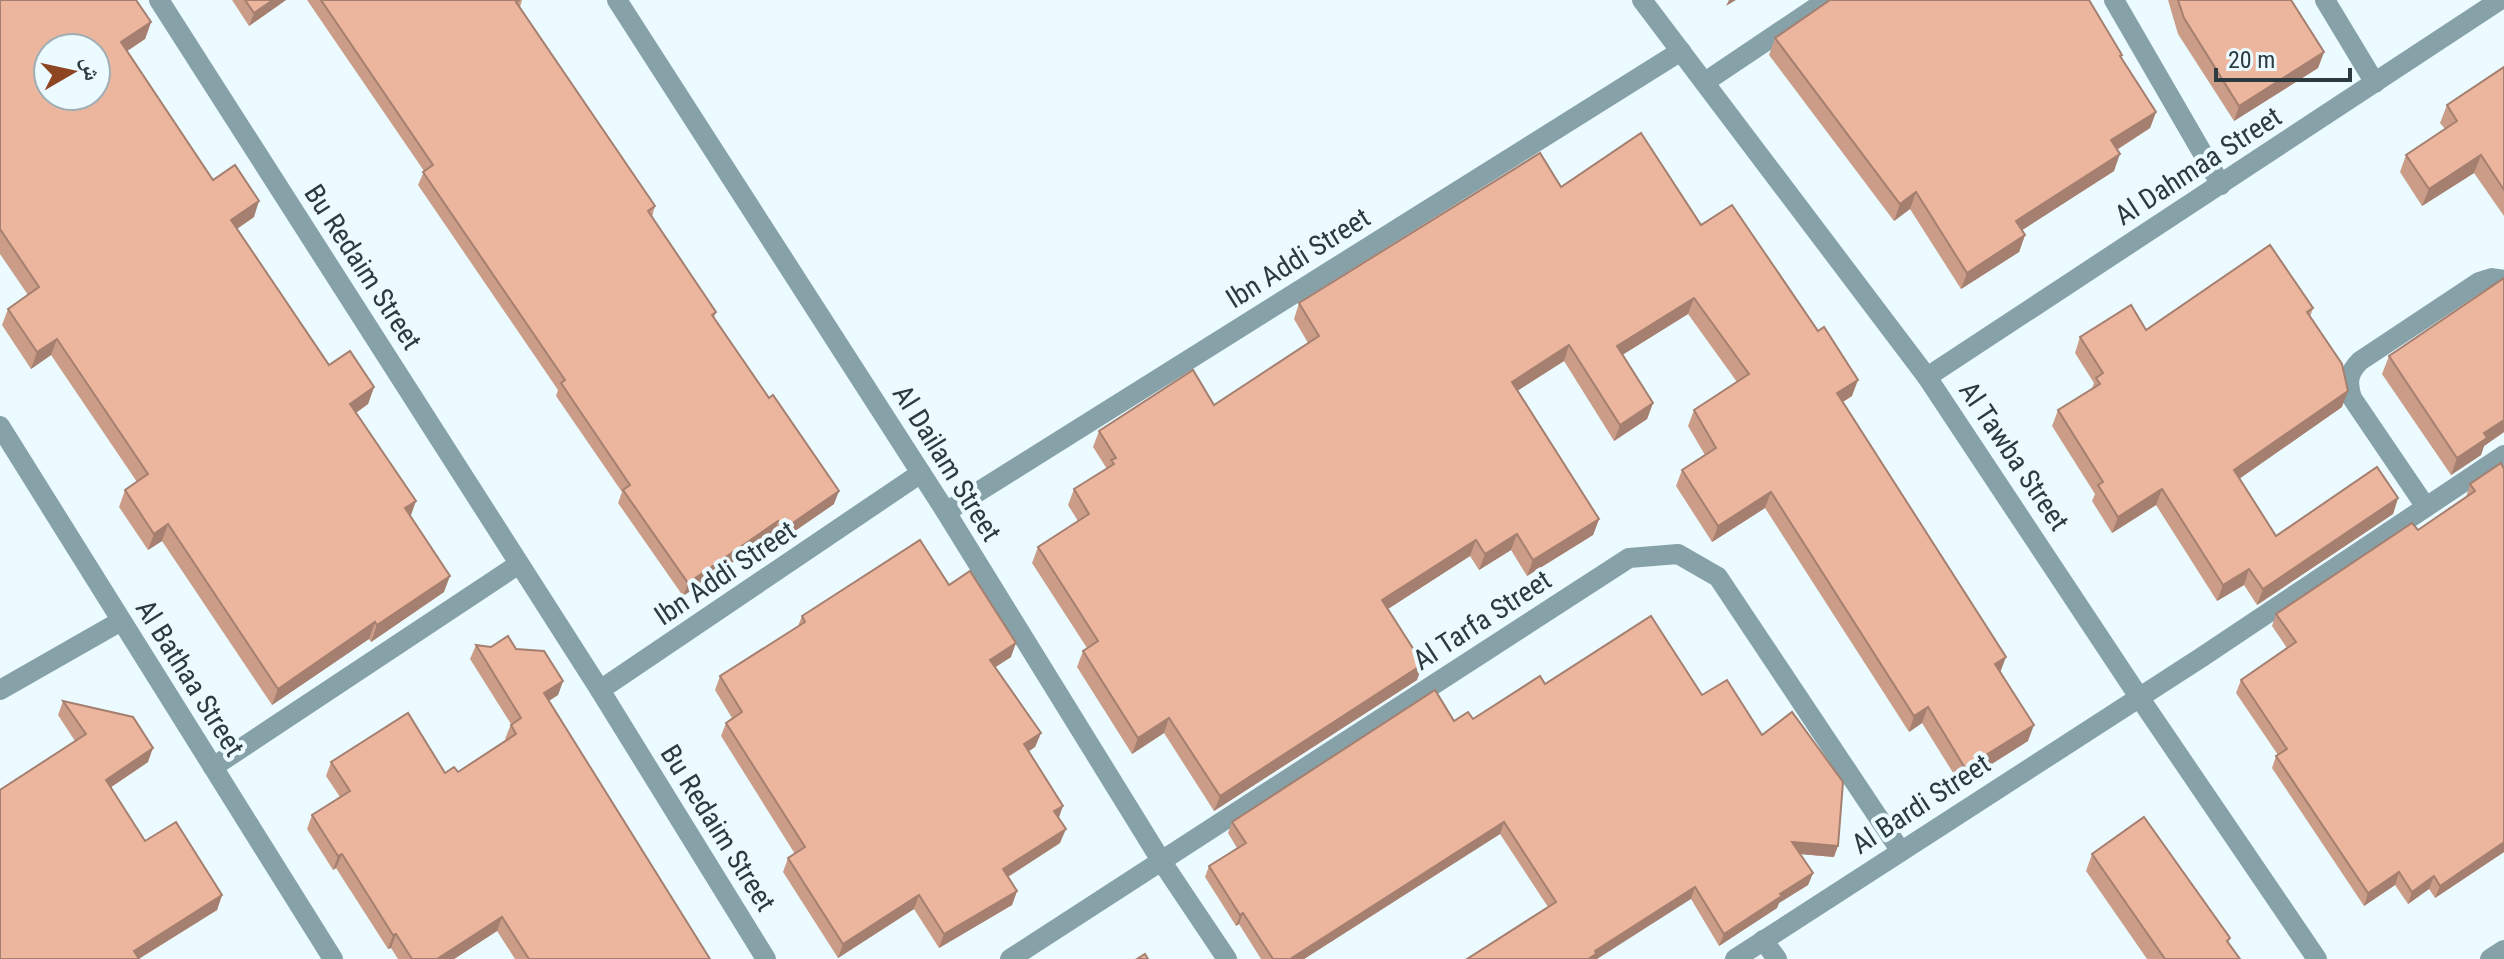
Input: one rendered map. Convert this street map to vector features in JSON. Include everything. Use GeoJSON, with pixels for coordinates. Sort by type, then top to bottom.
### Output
{"type":"FeatureCollection","features":[{"type":"Feature","properties":{"kind":"street","name":"Bu Redaim Street"},"geometry":{"type":"LineString","coordinates":[[159,0],[600,690],[766,959]]}},
{"type":"Feature","properties":{"kind":"street","name":"Al Dailam Street"},"geometry":{"type":"LineString","coordinates":[[617,0],[946,512],[1162,862],[1227,959]]}},
{"type":"Feature","properties":{"kind":"street","name":"Al Tawba Street"},"geometry":{"type":"LineString","coordinates":[[1642,0],[1927,377],[2317,959]]}},
{"type":"Feature","properties":{"kind":"street"},"geometry":{"type":"LineString","coordinates":[[1705,82],[1827,0]]}},
{"type":"Feature","properties":{"kind":"street"},"geometry":{"type":"LineString","coordinates":[[2114,0],[2221,185]]}},
{"type":"Feature","properties":{"kind":"street"},"geometry":{"type":"LineString","coordinates":[[2325,0],[2375,83]]}},
{"type":"Feature","properties":{"kind":"street","name":"Al Dahmaa Street"},"geometry":{"type":"LineString","coordinates":[[1927,377],[2500,0]]}},
{"type":"Feature","properties":{"kind":"street","name":"Ibn Addi Street"},"geometry":{"type":"LineString","coordinates":[[946,512],[1681,51]]}},
{"type":"Feature","properties":{"kind":"street"},"geometry":{"type":"LineString","coordinates":[[2426,507],[2352,398],[2348,384],[2350,371],[2360,361],[2479,282],[2492,278],[2504,280]]}},
{"type":"Feature","properties":{"kind":"street","name":"Al Bathaa Street"},"geometry":{"type":"LineString","coordinates":[[0,426],[333,959]]}},
{"type":"Feature","properties":{"kind":"street","name":"Al Bardi Street"},"geometry":{"type":"LineString","coordinates":[[1735,959],[2504,455]]}},
{"type":"Feature","properties":{"kind":"street","name":"Ibn Addi Street"},"geometry":{"type":"LineString","coordinates":[[600,690],[921,473]]}},
{"type":"Feature","properties":{"kind":"street","name":"Al Tarfa Street"},"geometry":{"type":"LineString","coordinates":[[1010,959],[1629,558],[1678,554],[1718,577],[1900,850]]}},
{"type":"Feature","properties":{"kind":"street"},"geometry":{"type":"LineString","coordinates":[[213,767],[519,564]]}},
{"type":"Feature","properties":{"kind":"street"},"geometry":{"type":"LineString","coordinates":[[0,690],[121,621]]}},
{"type":"Feature","properties":{"kind":"street"},"geometry":{"type":"LineString","coordinates":[[1763,940],[1777,959]]}},
{"type":"Feature","properties":{"kind":"street"},"geometry":{"type":"LineString","coordinates":[[2490,959],[2504,950]]}},
{"type":"Feature","properties":{"kind":"building"},"geometry":{"type":"Polygon","coordinates":[[[0,0],[136,0],[151,22],[121,42],[213,180],[235,165],[259,201],[231,220],[329,365],[350,351],[374,387],[350,404],[416,501],[405,508],[450,576],[377,625],[375,622],[278,689],[168,524],[154,534],[125,490],[148,474],[57,339],[37,352],[8,309],[39,287],[0,229],[0,0]]]}},
{"type":"Feature","properties":{"kind":"building"},"geometry":{"type":"Polygon","coordinates":[[[245,0],[273,0],[254,13],[245,0]]]}},
{"type":"Feature","properties":{"kind":"building"},"geometry":{"type":"Polygon","coordinates":[[[321,0],[519,0],[516,2],[655,206],[648,211],[716,312],[712,315],[769,398],[773,395],[839,491],[784,529],[778,521],[688,583],[623,490],[630,485],[561,383],[565,380],[423,172],[433,165],[321,0]]]}},
{"type":"Feature","properties":{"kind":"building"},"geometry":{"type":"Polygon","coordinates":[[[1830,0],[2089,0],[2156,112],[2111,140],[2120,154],[2016,221],[2025,235],[1967,273],[1916,192],[1900,204],[1775,38],[1830,0]]]}},
{"type":"Feature","properties":{"kind":"building"},"geometry":{"type":"Polygon","coordinates":[[[2178,0],[2291,0],[2324,52],[2239,106],[2184,18],[2178,0]]]}},
{"type":"Feature","properties":{"kind":"building"},"geometry":{"type":"Polygon","coordinates":[[[2504,67],[2504,190],[2481,155],[2429,189],[2406,155],[2457,121],[2447,105],[2504,67]]]}},
{"type":"Feature","properties":{"kind":"building"},"geometry":{"type":"Polygon","coordinates":[[[1641,133],[1701,225],[1732,205],[1818,331],[1824,327],[1858,380],[1837,393],[2006,657],[1995,664],[2034,725],[1965,768],[1928,707],[1914,716],[1771,492],[1718,526],[1682,470],[1716,448],[1694,410],[1749,374],[1694,298],[1617,346],[1653,403],[1620,425],[1569,345],[1512,382],[1599,519],[1533,560],[1517,534],[1485,554],[1476,540],[1382,600],[1423,664],[1220,796],[1169,718],[1138,738],[1083,651],[1098,641],[1038,547],[1089,514],[1074,489],[1114,464],[1111,460],[1116,458],[1099,431],[1193,370],[1214,405],[1319,336],[1299,303],[1540,153],[1561,187],[1641,133]]]}},
{"type":"Feature","properties":{"kind":"building"},"geometry":{"type":"Polygon","coordinates":[[[2270,245],[2313,308],[2307,312],[2342,364],[2348,391],[2234,470],[2276,536],[2377,467],[2398,498],[2263,589],[2249,569],[2223,585],[2162,489],[2118,517],[2098,485],[2103,482],[2058,410],[2100,384],[2096,378],[2103,373],[2080,337],[2131,305],[2146,330],[2270,245]]]}},
{"type":"Feature","properties":{"kind":"building"},"geometry":{"type":"Polygon","coordinates":[[[2504,278],[2504,420],[2484,433],[2487,438],[2457,458],[2389,356],[2504,278]]]}},
{"type":"Feature","properties":{"kind":"building"},"geometry":{"type":"Polygon","coordinates":[[[2501,463],[2504,469],[2504,842],[2440,886],[2434,876],[2412,892],[2399,872],[2368,893],[2276,756],[2287,749],[2241,680],[2296,642],[2276,614],[2412,523],[2418,530],[2475,491],[2470,484],[2501,463]]]}},
{"type":"Feature","properties":{"kind":"building"},"geometry":{"type":"Polygon","coordinates":[[[920,540],[949,585],[970,571],[1016,643],[990,660],[1041,733],[1024,744],[1063,806],[1054,811],[1066,829],[1003,869],[1017,891],[944,934],[919,895],[843,944],[788,858],[805,847],[726,723],[742,712],[720,676],[805,622],[802,616],[920,540]]]}},
{"type":"Feature","properties":{"kind":"building"},"geometry":{"type":"Polygon","coordinates":[[[1651,616],[1702,695],[1727,680],[1762,735],[1792,712],[1843,782],[1838,846],[1792,842],[1813,873],[1724,934],[1695,887],[1595,951],[1596,954],[1588,959],[1467,959],[1556,902],[1504,822],[1290,959],[1273,959],[1209,866],[1246,843],[1232,822],[1435,690],[1454,721],[1468,712],[1473,719],[1540,676],[1545,684],[1651,616]]]}},
{"type":"Feature","properties":{"kind":"building"},"geometry":{"type":"Polygon","coordinates":[[[508,636],[516,649],[544,651],[563,681],[544,693],[710,959],[529,959],[502,917],[437,959],[412,959],[312,815],[350,791],[331,762],[408,713],[445,773],[454,767],[458,772],[516,734],[511,725],[521,718],[476,645],[491,647],[508,636]]]}},
{"type":"Feature","properties":{"kind":"building"},"geometry":{"type":"Polygon","coordinates":[[[63,701],[133,717],[153,748],[106,780],[145,841],[176,822],[222,895],[134,951],[139,959],[0,959],[0,790],[86,734],[63,701]]]}},
{"type":"Feature","properties":{"kind":"building"},"geometry":{"type":"Polygon","coordinates":[[[2144,817],[2230,938],[2227,941],[2240,959],[2165,959],[2092,854],[2144,817]]]}}]}
